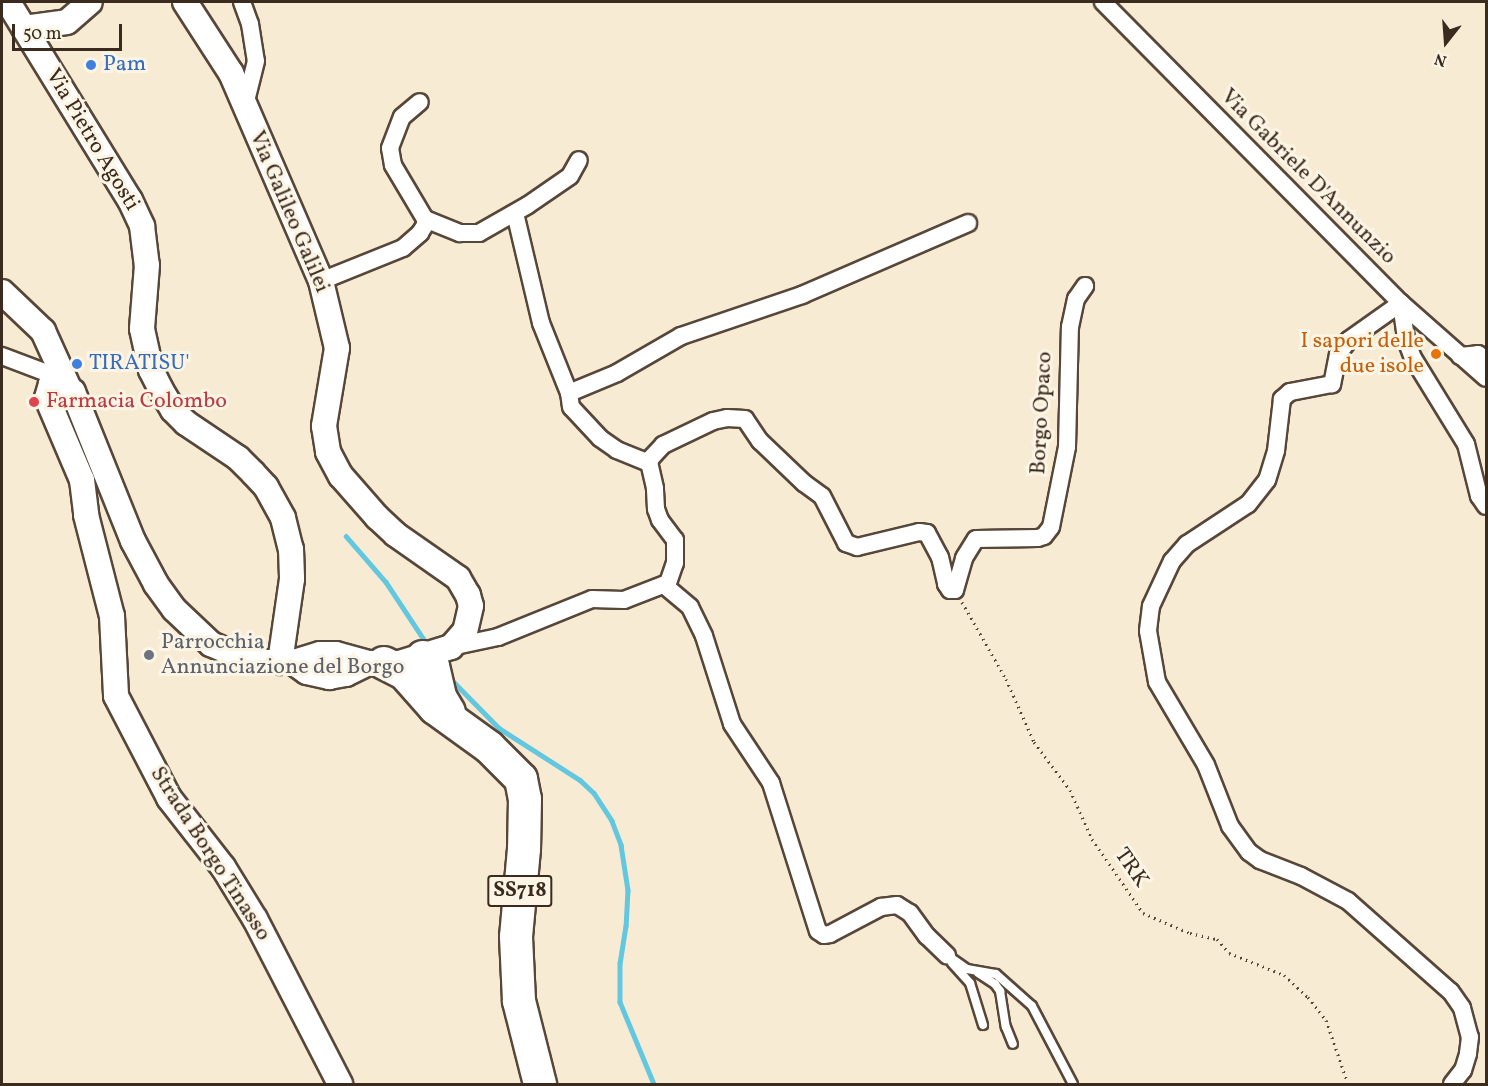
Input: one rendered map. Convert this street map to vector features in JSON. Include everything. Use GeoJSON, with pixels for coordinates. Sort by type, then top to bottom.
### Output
{"type":"FeatureCollection","features":[{"type":"Feature","properties":{"kind":"highway","name":"SS718"},"geometry":{"type":"LineString","coordinates":[[403,663],[440,697],[458,725],[489,747],[515,771],[524,789],[524,849],[517,929],[519,990],[540,1084]]}},
{"type":"Feature","properties":{"kind":"main road","name":"Via Pietro Agosti"},"geometry":{"type":"LineString","coordinates":[[8,2],[130,200],[142,226],[147,265],[142,329],[152,370],[161,390],[173,410],[186,423],[238,458],[253,472],[266,487],[283,518],[291,549],[297,663]]}},
{"type":"Feature","properties":{"kind":"main road"},"geometry":{"type":"LineString","coordinates":[[24,28],[67,21],[90,2]]}},
{"type":"Feature","properties":{"kind":"main road","name":"Via Galileo Galilei"},"geometry":{"type":"LineString","coordinates":[[185,2],[231,73],[321,281],[337,348],[324,426],[328,452],[341,476],[376,517],[411,546],[458,578],[468,595],[469,619],[465,631],[403,663]]}},
{"type":"Feature","properties":{"kind":"main road"},"geometry":{"type":"LineString","coordinates":[[2,292],[35,321],[49,342],[62,381],[82,409],[133,542],[156,584],[174,609],[211,644],[246,659],[297,663],[336,654],[403,663]]}},
{"type":"Feature","properties":{"kind":"main road","name":"Strada Borgo Tinasso"},"geometry":{"type":"LineString","coordinates":[[62,381],[47,398],[82,480],[86,515],[112,616],[116,696],[169,798],[223,867],[255,919],[340,1084]]}},
{"type":"Feature","properties":{"kind":"street"},"geometry":{"type":"LineString","coordinates":[[242,2],[250,24],[256,61],[245,105]]}},
{"type":"Feature","properties":{"kind":"street","name":"Via Gabriele D'Annunzio"},"geometry":{"type":"LineString","coordinates":[[1103,2],[1401,303],[1486,378]]}},
{"type":"Feature","properties":{"kind":"street"},"geometry":{"type":"LineString","coordinates":[[420,102],[402,117],[390,148],[393,165],[425,219],[470,235],[487,229],[570,176],[579,160]]}},
{"type":"Feature","properties":{"kind":"street"},"geometry":{"type":"LineString","coordinates":[[515,213],[541,323],[569,393],[568,399],[571,407],[600,438],[617,450],[649,463]]}},
{"type":"Feature","properties":{"kind":"street"},"geometry":{"type":"LineString","coordinates":[[321,281],[403,248],[420,233],[425,219]]}},
{"type":"Feature","properties":{"kind":"street"},"geometry":{"type":"LineString","coordinates":[[569,393],[617,373],[681,336],[802,295],[968,223]]}},
{"type":"Feature","properties":{"kind":"street","name":"Borgo Opaco"},"geometry":{"type":"LineString","coordinates":[[955,590],[964,558],[976,539],[1038,538],[1044,536],[1051,527],[1067,447],[1070,327],[1076,299],[1085,286]]}},
{"type":"Feature","properties":{"kind":"street"},"geometry":{"type":"LineString","coordinates":[[1452,1084],[1463,1070],[1468,1054],[1470,1037],[1462,1008],[1451,992],[1348,901],[1301,876],[1260,860],[1249,852],[1230,826],[1206,765],[1157,682],[1148,631],[1151,606],[1172,561],[1187,544],[1248,504],[1267,480],[1276,451],[1282,399],[1290,392],[1332,384],[1338,354],[1349,340],[1401,303],[1406,340],[1413,358],[1466,444],[1473,464],[1476,487],[1486,506]]}},
{"type":"Feature","properties":{"kind":"street"},"geometry":{"type":"LineString","coordinates":[[25,366],[41,358],[49,342]]}},
{"type":"Feature","properties":{"kind":"street"},"geometry":{"type":"LineString","coordinates":[[1460,356],[1478,354],[1486,360]]}},
{"type":"Feature","properties":{"kind":"street"},"geometry":{"type":"LineString","coordinates":[[2,356],[62,381]]}},
{"type":"Feature","properties":{"kind":"street"},"geometry":{"type":"LineString","coordinates":[[403,663],[498,637],[592,599],[624,600],[664,585],[672,575],[676,551],[675,540],[660,520],[649,463],[654,452],[663,445],[713,421],[739,417],[745,419],[760,441],[804,483],[822,496],[846,543],[857,547],[919,532],[927,533],[940,557],[946,584],[950,590],[955,590]]}},
{"type":"Feature","properties":{"kind":"street"},"geometry":{"type":"LineString","coordinates":[[664,585],[690,608],[704,636],[732,724],[771,783],[818,931],[824,935],[830,934],[881,907],[897,905],[910,913],[927,936],[947,955]]}},
{"type":"Feature","properties":{"kind":"lane"},"geometry":{"type":"LineString","coordinates":[[947,955],[996,984],[1000,991],[1006,1027],[1013,1044]]}},
{"type":"Feature","properties":{"kind":"lane"},"geometry":{"type":"LineString","coordinates":[[947,955],[970,983],[982,1025]]}},
{"type":"Feature","properties":{"kind":"lane"},"geometry":{"type":"LineString","coordinates":[[977,973],[996,974],[1032,1006],[1073,1084]]}},
{"type":"Feature","properties":{"kind":"path","name":"TRK"},"geometry":{"type":"LineString","coordinates":[[955,590],[1006,679],[1034,742],[1070,790],[1092,839],[1110,869],[1143,913],[1190,933],[1217,939],[1229,953],[1284,975],[1308,997],[1326,1020],[1348,1084]]}},
{"type":"Feature","properties":{"kind":"waterway"},"geometry":{"type":"LineString","coordinates":[[346,536],[386,582],[425,641]]}},
{"type":"Feature","properties":{"kind":"waterway"},"geometry":{"type":"LineString","coordinates":[[450,678],[499,728],[580,780],[594,793],[612,821],[621,845],[628,890],[626,926],[620,963],[620,1002],[654,1084]]}},
{"type":"Feature","properties":{"kind":"place","name":"Pam"},"geometry":{"type":"Point","coordinates":[91,65]}},
{"type":"Feature","properties":{"kind":"place","name":"I sapori delle due isole"},"geometry":{"type":"Point","coordinates":[1436,354]}},
{"type":"Feature","properties":{"kind":"place","name":"TIRATISU'"},"geometry":{"type":"Point","coordinates":[77,364]}},
{"type":"Feature","properties":{"kind":"place","name":"Farmacia Colombo"},"geometry":{"type":"Point","coordinates":[34,402]}},
{"type":"Feature","properties":{"kind":"place","name":"Parrocchia Annunciazione del Borgo"},"geometry":{"type":"Point","coordinates":[149,655]}}]}
